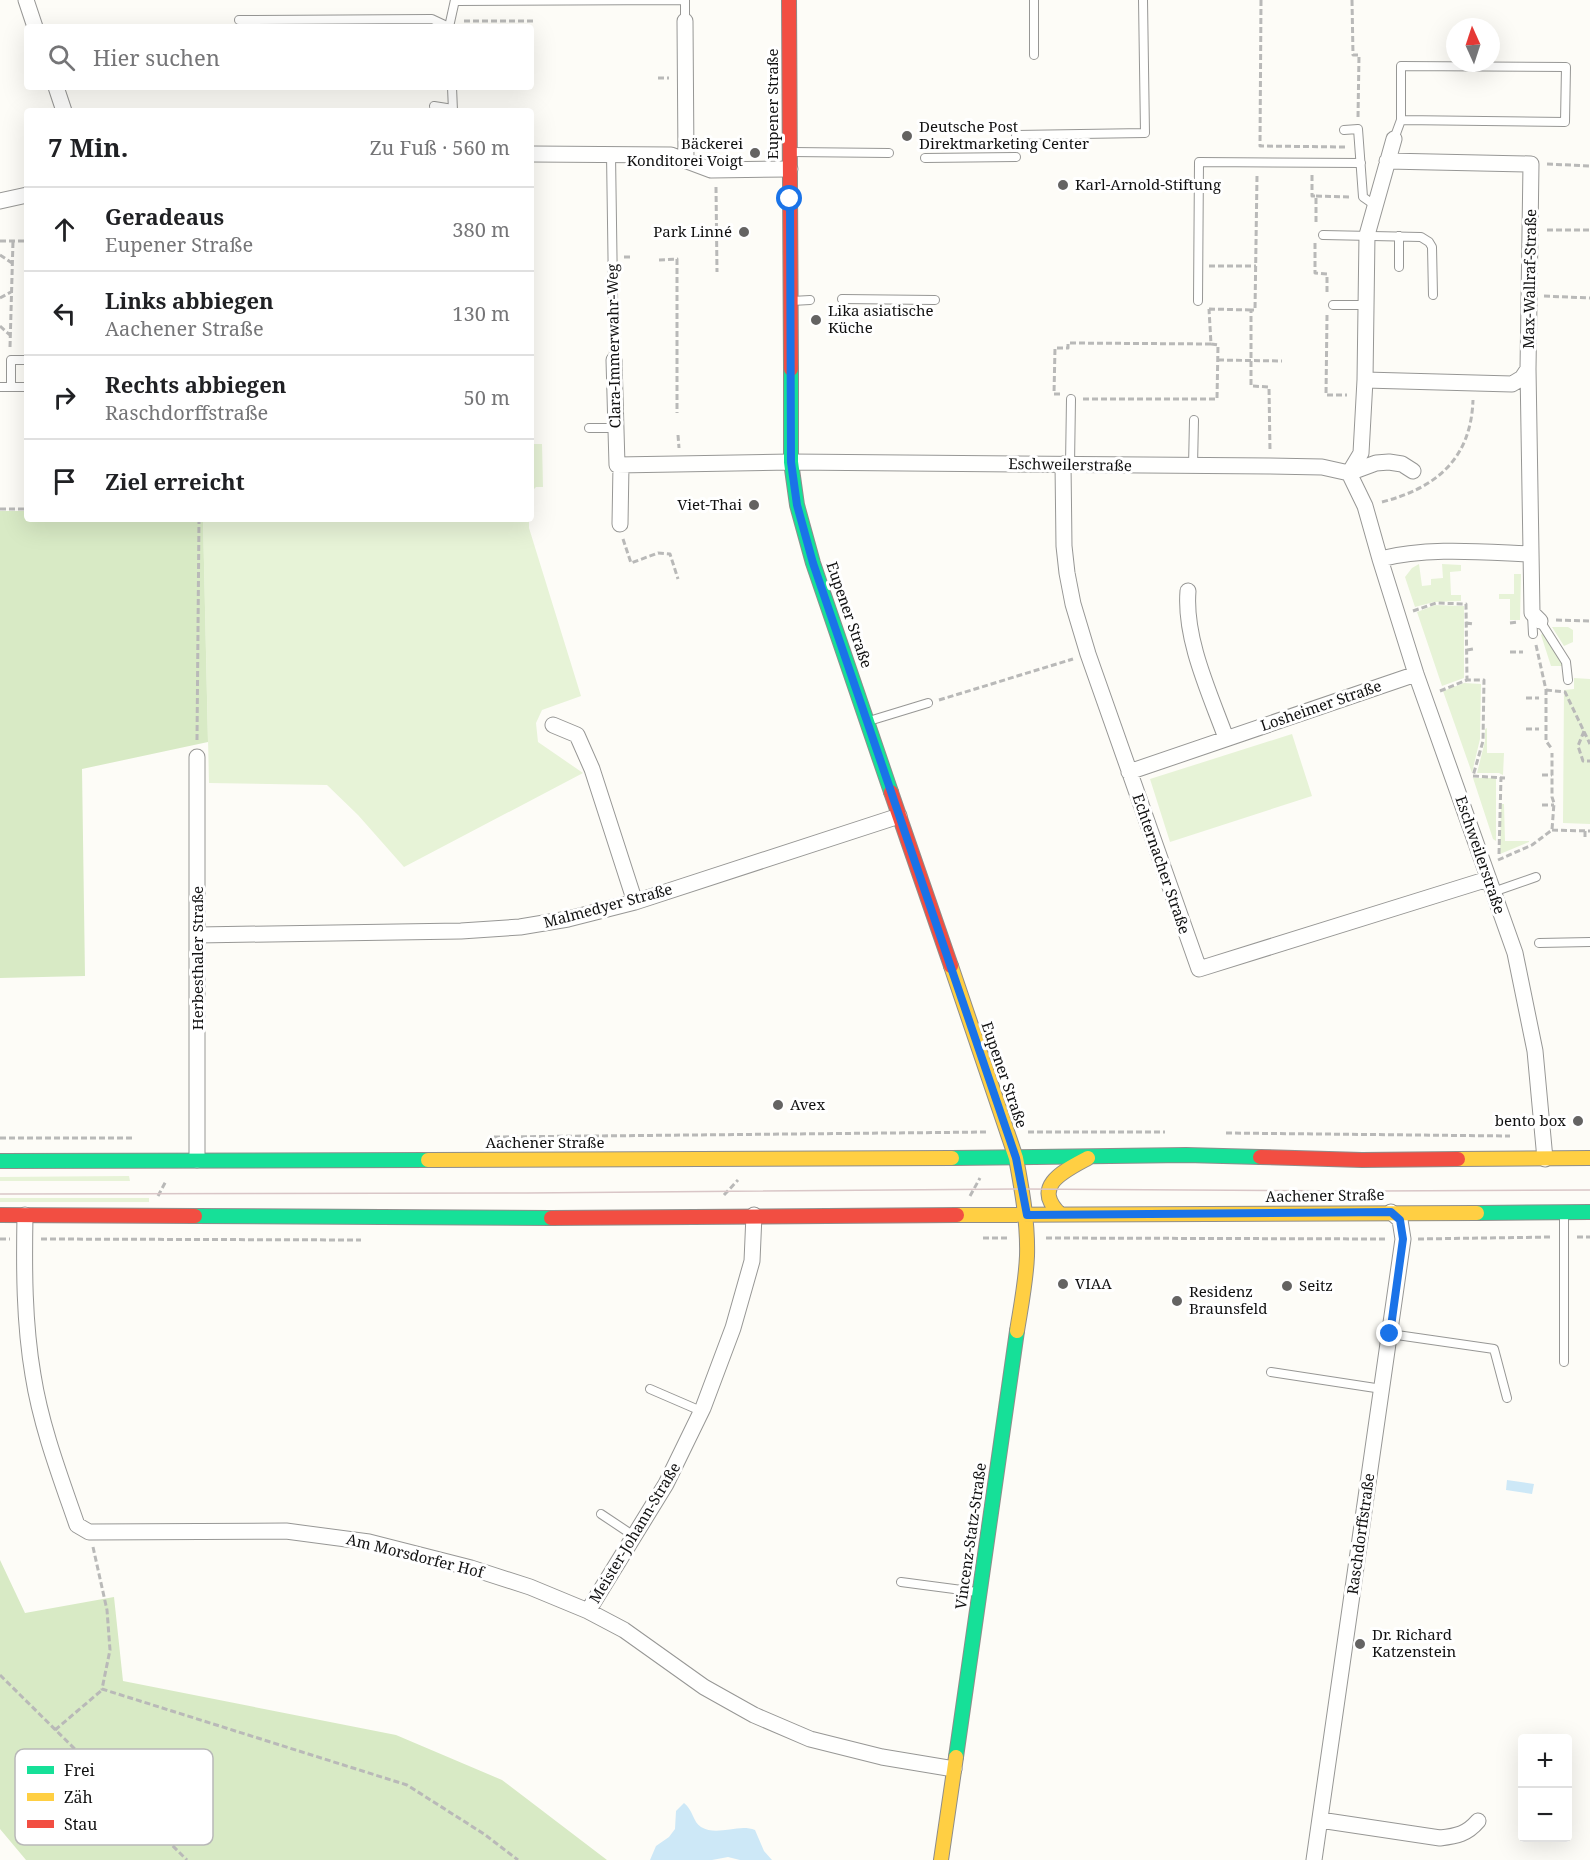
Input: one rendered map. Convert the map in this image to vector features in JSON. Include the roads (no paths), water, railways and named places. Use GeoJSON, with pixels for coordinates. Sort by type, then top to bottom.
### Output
{"type":"FeatureCollection","features":[{"type":"Feature","properties":{"kind":"main road","name":"Eupener Straße"},"geometry":{"type":"LineString","coordinates":[[789,0],[791,462],[797,505],[813,563],[1016,1158],[1027,1215]]}},
{"type":"Feature","properties":{"kind":"main road","name":"Aachener Straße"},"geometry":{"type":"LineString","coordinates":[[0,1161],[1016,1158],[1186,1155],[1362,1160],[1590,1158]]}},
{"type":"Feature","properties":{"kind":"main road","name":"Aachener Straße"},"geometry":{"type":"LineString","coordinates":[[1060,1215],[1051,1208],[1047,1201],[1048,1190],[1065,1170],[1090,1157]]}},
{"type":"Feature","properties":{"kind":"main road","name":"Aachener Straße"},"geometry":{"type":"LineString","coordinates":[[0,1215],[490,1218],[1590,1212]]}},
{"type":"Feature","properties":{"kind":"main road","name":"Vincenz-Statz-Straße"},"geometry":{"type":"LineString","coordinates":[[941,1860],[1026,1271],[1027,1215]]}},
{"type":"Feature","properties":{"kind":"street"},"geometry":{"type":"LineString","coordinates":[[26,0],[34,24]]}},
{"type":"Feature","properties":{"kind":"street"},"geometry":{"type":"LineString","coordinates":[[685,21],[686,161]]}},
{"type":"Feature","properties":{"kind":"street"},"geometry":{"type":"LineString","coordinates":[[57,90],[63,108]]}},
{"type":"Feature","properties":{"kind":"street"},"geometry":{"type":"LineString","coordinates":[[1349,473],[1361,453],[1370,201],[1388,161],[1394,139]]}},
{"type":"Feature","properties":{"kind":"street"},"geometry":{"type":"LineString","coordinates":[[534,154],[671,155],[716,170],[789,170]]}},
{"type":"Feature","properties":{"kind":"street","name":"Max-Wallraf-Straße"},"geometry":{"type":"LineString","coordinates":[[1364,387],[1512,384],[1522,378],[1528,369],[1532,164],[1388,161]]}},
{"type":"Feature","properties":{"kind":"street"},"geometry":{"type":"LineString","coordinates":[[0,201],[24,196]]}},
{"type":"Feature","properties":{"kind":"street","name":"Clara-Immerwahr-Weg"},"geometry":{"type":"LineString","coordinates":[[614,360],[614,428],[617,465],[621,465],[620,524]]}},
{"type":"Feature","properties":{"kind":"street"},"geometry":{"type":"LineString","coordinates":[[1528,369],[1532,623]]}},
{"type":"Feature","properties":{"kind":"street"},"geometry":{"type":"LineString","coordinates":[[621,465],[791,462]]}},
{"type":"Feature","properties":{"kind":"street","name":"Eschweilerstraße"},"geometry":{"type":"LineString","coordinates":[[791,462],[1322,467],[1349,473],[1389,462],[1402,464],[1413,471]]}},
{"type":"Feature","properties":{"kind":"street","name":"Echternacher Straße"},"geometry":{"type":"LineString","coordinates":[[1067,464],[1064,546],[1073,604],[1088,654],[1198,969],[1490,886]]}},
{"type":"Feature","properties":{"kind":"street","name":"Eschweilerstraße"},"geometry":{"type":"LineString","coordinates":[[1349,473],[1365,506],[1416,674],[1515,953],[1535,1051],[1545,1159]]}},
{"type":"Feature","properties":{"kind":"street"},"geometry":{"type":"LineString","coordinates":[[1380,559],[1399,554],[1467,552],[1531,554]]}},
{"type":"Feature","properties":{"kind":"street"},"geometry":{"type":"LineString","coordinates":[[1188,591],[1186,610],[1191,635],[1226,738]]}},
{"type":"Feature","properties":{"kind":"street","name":"Losheimer Straße"},"geometry":{"type":"LineString","coordinates":[[1130,772],[1416,674]]}},
{"type":"Feature","properties":{"kind":"street"},"geometry":{"type":"LineString","coordinates":[[553,725],[577,735],[592,769],[635,902]]}},
{"type":"Feature","properties":{"kind":"street","name":"Herbesthaler Straße"},"geometry":{"type":"LineString","coordinates":[[197,757],[197,1160]]}},
{"type":"Feature","properties":{"kind":"street","name":"Malmedyer Straße"},"geometry":{"type":"LineString","coordinates":[[198,935],[460,931],[520,927],[568,919],[635,902],[899,816]]}},
{"type":"Feature","properties":{"kind":"street","name":"Raschdorffstraße"},"geometry":{"type":"LineString","coordinates":[[1314,1860],[1403,1239],[1400,1220],[1388,1212]]}},
{"type":"Feature","properties":{"kind":"street","name":"Am Morsdorfer Hof"},"geometry":{"type":"LineString","coordinates":[[25,1215],[25,1301],[33,1375],[41,1412],[77,1524],[89,1532],[286,1530],[369,1542],[471,1568],[530,1587],[588,1611],[624,1630],[704,1687],[754,1715],[810,1739],[882,1757],[954,1769]]}},
{"type":"Feature","properties":{"kind":"street","name":"Meister-Johann-Straße"},"geometry":{"type":"LineString","coordinates":[[588,1611],[666,1484],[701,1411],[733,1328],[752,1262],[754,1215]]}},
{"type":"Feature","properties":{"kind":"street"},"geometry":{"type":"LineString","coordinates":[[1320,1820],[1440,1838],[1458,1836],[1470,1830],[1478,1821]]}},
{"type":"Feature","properties":{"kind":"lane"},"geometry":{"type":"LineString","coordinates":[[450,24],[455,1],[685,0],[685,21]]}},
{"type":"Feature","properties":{"kind":"lane"},"geometry":{"type":"LineString","coordinates":[[1034,0],[1034,55]]}},
{"type":"Feature","properties":{"kind":"lane"},"geometry":{"type":"LineString","coordinates":[[1016,135],[1145,133],[1143,0]]}},
{"type":"Feature","properties":{"kind":"lane"},"geometry":{"type":"LineString","coordinates":[[239,20],[432,19],[443,24]]}},
{"type":"Feature","properties":{"kind":"lane"},"geometry":{"type":"LineString","coordinates":[[1394,139],[1401,120],[1401,66],[1566,67],[1565,122],[1401,120]]}},
{"type":"Feature","properties":{"kind":"lane"},"geometry":{"type":"LineString","coordinates":[[452,90],[453,108]]}},
{"type":"Feature","properties":{"kind":"lane"},"geometry":{"type":"LineString","coordinates":[[434,106],[444,108]]}},
{"type":"Feature","properties":{"kind":"lane"},"geometry":{"type":"LineString","coordinates":[[1344,130],[1358,129],[1361,163],[1370,201]]}},
{"type":"Feature","properties":{"kind":"lane"},"geometry":{"type":"LineString","coordinates":[[790,152],[889,153]]}},
{"type":"Feature","properties":{"kind":"lane","name":"Clara-Immerwahr-Weg"},"geometry":{"type":"LineString","coordinates":[[611,154],[614,360]]}},
{"type":"Feature","properties":{"kind":"lane"},"geometry":{"type":"LineString","coordinates":[[925,158],[1016,157]]}},
{"type":"Feature","properties":{"kind":"lane"},"geometry":{"type":"LineString","coordinates":[[1198,301],[1199,162],[1361,163]]}},
{"type":"Feature","properties":{"kind":"lane"},"geometry":{"type":"LineString","coordinates":[[1323,235],[1421,237],[1432,247],[1433,295]]}},
{"type":"Feature","properties":{"kind":"lane"},"geometry":{"type":"LineString","coordinates":[[1399,236],[1399,267]]}},
{"type":"Feature","properties":{"kind":"lane"},"geometry":{"type":"LineString","coordinates":[[790,301],[810,300]]}},
{"type":"Feature","properties":{"kind":"lane"},"geometry":{"type":"LineString","coordinates":[[842,300],[935,300]]}},
{"type":"Feature","properties":{"kind":"lane"},"geometry":{"type":"LineString","coordinates":[[1330,304],[1366,305]]}},
{"type":"Feature","properties":{"kind":"lane"},"geometry":{"type":"LineString","coordinates":[[11,387],[10,360],[24,360]]}},
{"type":"Feature","properties":{"kind":"lane"},"geometry":{"type":"LineString","coordinates":[[0,387],[24,387]]}},
{"type":"Feature","properties":{"kind":"lane"},"geometry":{"type":"LineString","coordinates":[[1067,464],[1071,399]]}},
{"type":"Feature","properties":{"kind":"lane"},"geometry":{"type":"LineString","coordinates":[[1193,466],[1194,420]]}},
{"type":"Feature","properties":{"kind":"lane"},"geometry":{"type":"LineString","coordinates":[[589,428],[614,428]]}},
{"type":"Feature","properties":{"kind":"lane"},"geometry":{"type":"LineString","coordinates":[[1532,623],[1566,662],[1568,680]]}},
{"type":"Feature","properties":{"kind":"lane"},"geometry":{"type":"LineString","coordinates":[[867,722],[928,703]]}},
{"type":"Feature","properties":{"kind":"lane"},"geometry":{"type":"LineString","coordinates":[[1490,886],[1536,877]]}},
{"type":"Feature","properties":{"kind":"lane"},"geometry":{"type":"LineString","coordinates":[[1539,943],[1590,942]]}},
{"type":"Feature","properties":{"kind":"lane"},"geometry":{"type":"LineString","coordinates":[[1564,1362],[1565,1212]]}},
{"type":"Feature","properties":{"kind":"lane"},"geometry":{"type":"LineString","coordinates":[[1390,1334],[1494,1349],[1507,1398]]}},
{"type":"Feature","properties":{"kind":"lane"},"geometry":{"type":"LineString","coordinates":[[1271,1372],[1382,1389]]}},
{"type":"Feature","properties":{"kind":"lane"},"geometry":{"type":"LineString","coordinates":[[650,1389],[701,1411]]}},
{"type":"Feature","properties":{"kind":"lane"},"geometry":{"type":"LineString","coordinates":[[601,1514],[634,1536]]}},
{"type":"Feature","properties":{"kind":"lane"},"geometry":{"type":"LineString","coordinates":[[901,1582],[980,1592]]}},
{"type":"Feature","properties":{"kind":"water"},"geometry":{"type":"Polygon","coordinates":[[[1507,1480],[1534,1484],[1532,1494],[1506,1490],[1507,1480]]]}},
{"type":"Feature","properties":{"kind":"water"},"geometry":{"type":"Polygon","coordinates":[[[684,1803],[698,1825],[708,1830],[748,1828],[755,1830],[764,1851],[772,1860],[740,1860],[728,1857],[712,1860],[650,1860],[656,1846],[669,1837],[675,1829],[676,1811],[684,1803]]]}},
{"type":"Feature","properties":{"kind":"tram line"},"geometry":{"type":"LineString","coordinates":[[0,1194],[1022,1189],[1590,1190]]}},
{"type":"Feature","properties":{"kind":"place","name":"Deutsche Post Direktmarketing Center"},"geometry":{"type":"Point","coordinates":[907,136]}},
{"type":"Feature","properties":{"kind":"place","name":"Bäckerei Konditorei Voigt"},"geometry":{"type":"Point","coordinates":[755,153]}},
{"type":"Feature","properties":{"kind":"place","name":"Karl-Arnold-Stiftung"},"geometry":{"type":"Point","coordinates":[1063,185]}},
{"type":"Feature","properties":{"kind":"place","name":"Park Linné"},"geometry":{"type":"Point","coordinates":[744,232]}},
{"type":"Feature","properties":{"kind":"place","name":"Lika asiatische Küche"},"geometry":{"type":"Point","coordinates":[816,320]}},
{"type":"Feature","properties":{"kind":"place","name":"Viet-Thai"},"geometry":{"type":"Point","coordinates":[754,505]}},
{"type":"Feature","properties":{"kind":"place","name":"Avex"},"geometry":{"type":"Point","coordinates":[778,1105]}},
{"type":"Feature","properties":{"kind":"place","name":"bento box"},"geometry":{"type":"Point","coordinates":[1578,1121]}},
{"type":"Feature","properties":{"kind":"place","name":"VIAA"},"geometry":{"type":"Point","coordinates":[1063,1284]}},
{"type":"Feature","properties":{"kind":"place","name":"Seitz"},"geometry":{"type":"Point","coordinates":[1287,1286]}},
{"type":"Feature","properties":{"kind":"place","name":"Residenz Braunsfeld"},"geometry":{"type":"Point","coordinates":[1177,1301]}},
{"type":"Feature","properties":{"kind":"place","name":"Dr. Richard Katzenstein"},"geometry":{"type":"Point","coordinates":[1360,1644]}}]}
